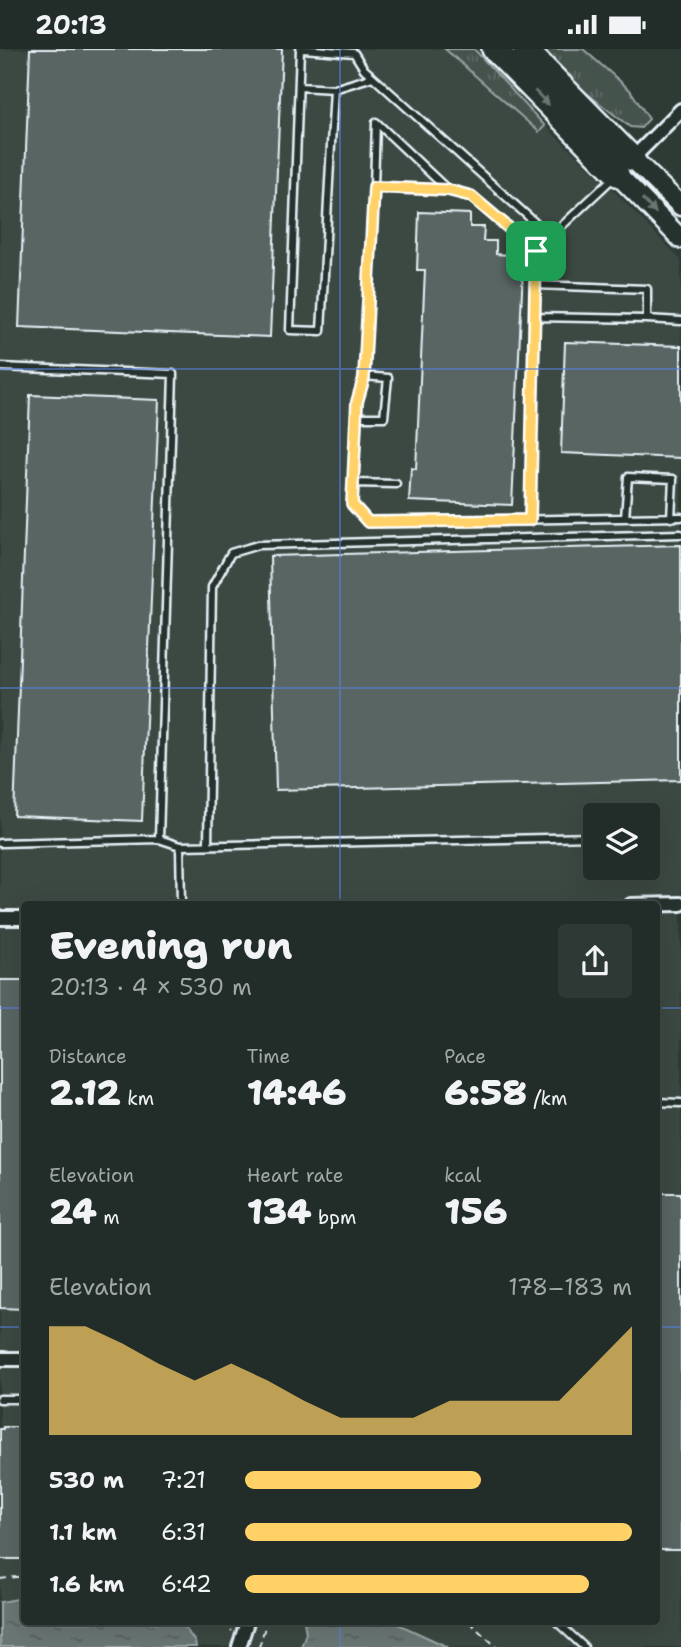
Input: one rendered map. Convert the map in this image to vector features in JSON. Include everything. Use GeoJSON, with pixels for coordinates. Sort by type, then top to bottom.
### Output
{"type":"FeatureCollection","features":[{"type":"Feature","properties":{"kind":"highway"},"geometry":{"type":"LineString","coordinates":[[494,49],[625,166]]}},
{"type":"Feature","properties":{"kind":"highway"},"geometry":{"type":"LineString","coordinates":[[525,49],[625,166]]}},
{"type":"Feature","properties":{"kind":"main road"},"geometry":{"type":"LineString","coordinates":[[625,166],[681,207]]}},
{"type":"Feature","properties":{"kind":"main road"},"geometry":{"type":"LineString","coordinates":[[625,166],[681,239]]}},
{"type":"Feature","properties":{"kind":"street"},"geometry":{"type":"LineString","coordinates":[[625,166],[681,110]]}},
{"type":"Feature","properties":{"kind":"street"},"geometry":{"type":"LineString","coordinates":[[660,904],[681,904]]}},
{"type":"Feature","properties":{"kind":"street"},"geometry":{"type":"LineString","coordinates":[[0,918],[21,918]]}},
{"type":"Feature","properties":{"kind":"street"},"geometry":{"type":"LineString","coordinates":[[0,1359],[21,1359]]}},
{"type":"Feature","properties":{"kind":"street"},"geometry":{"type":"LineString","coordinates":[[239,1647],[246,1625]]}},
{"type":"Feature","properties":{"kind":"lane"},"geometry":{"type":"LineString","coordinates":[[334,89],[321,331],[290,330],[302,49],[354,53],[365,69],[551,237]]}},
{"type":"Feature","properties":{"kind":"lane"},"geometry":{"type":"LineString","coordinates":[[299,87],[334,89],[373,76]]}},
{"type":"Feature","properties":{"kind":"lane"},"geometry":{"type":"LineString","coordinates":[[448,190],[376,122],[364,376],[357,402],[352,504],[368,522],[681,517]]}},
{"type":"Feature","properties":{"kind":"lane"},"geometry":{"type":"LineString","coordinates":[[530,520],[536,251],[625,166]]}},
{"type":"Feature","properties":{"kind":"lane"},"geometry":{"type":"LineString","coordinates":[[374,187],[448,190],[471,196],[536,251]]}},
{"type":"Feature","properties":{"kind":"lane"},"geometry":{"type":"LineString","coordinates":[[535,285],[647,289],[647,319]]}},
{"type":"Feature","properties":{"kind":"lane"},"geometry":{"type":"LineString","coordinates":[[534,317],[681,321]]}},
{"type":"Feature","properties":{"kind":"lane"},"geometry":{"type":"LineString","coordinates":[[0,367],[173,374],[159,839]]}},
{"type":"Feature","properties":{"kind":"lane"},"geometry":{"type":"LineString","coordinates":[[356,417],[384,417],[388,379],[364,376]]}},
{"type":"Feature","properties":{"kind":"lane"},"geometry":{"type":"LineString","coordinates":[[625,518],[628,477],[673,479],[671,517]]}},
{"type":"Feature","properties":{"kind":"lane"},"geometry":{"type":"LineString","coordinates":[[353,483],[396,484]]}},
{"type":"Feature","properties":{"kind":"lane"},"geometry":{"type":"LineString","coordinates":[[208,845],[212,587],[231,553],[258,545],[681,534]]}},
{"type":"Feature","properties":{"kind":"lane"},"geometry":{"type":"LineString","coordinates":[[0,843],[159,839],[180,846],[583,837]]}},
{"type":"Feature","properties":{"kind":"lane"},"geometry":{"type":"LineString","coordinates":[[180,846],[181,901]]}},
{"type":"Feature","properties":{"kind":"lane"},"geometry":{"type":"LineString","coordinates":[[660,1102],[681,1103]]}},
{"type":"Feature","properties":{"kind":"lane"},"geometry":{"type":"LineString","coordinates":[[0,1399],[21,1399]]}},
{"type":"Feature","properties":{"kind":"lane"},"geometry":{"type":"LineString","coordinates":[[561,1625],[584,1647]]}},
{"type":"Feature","properties":{"kind":"path"},"geometry":{"type":"LineString","coordinates":[[0,1579],[21,1576]]}},
{"type":"Feature","properties":{"kind":"path"},"geometry":{"type":"LineString","coordinates":[[259,1647],[266,1625]]}},
{"type":"Feature","properties":{"kind":"path"},"geometry":{"type":"LineString","coordinates":[[472,1625],[497,1647]]}},
{"type":"Feature","properties":{"kind":"shaded area"},"geometry":{"type":"Polygon","coordinates":[[[0,49],[445,49],[539,132],[545,126],[607,184],[681,260],[681,1647],[0,1647],[0,49]]]}},
{"type":"Feature","properties":{"kind":"green space"},"geometry":{"type":"Polygon","coordinates":[[[445,49],[474,49],[545,126],[539,132],[445,49]]]}},
{"type":"Feature","properties":{"kind":"green space"},"geometry":{"type":"Polygon","coordinates":[[[544,49],[583,49],[630,90],[649,119],[641,128],[630,127],[579,87],[544,49]]]}},
{"type":"Feature","properties":{"kind":"water"},"geometry":{"type":"Polygon","coordinates":[[[21,1598],[21,1625],[183,1625],[196,1647],[0,1647],[0,1602],[21,1598]]]}},
{"type":"Feature","properties":{"kind":"water"},"geometry":{"type":"Polygon","coordinates":[[[305,1625],[400,1625],[448,1647],[301,1647],[306,1633],[305,1625]]]}},
{"type":"Feature","properties":{"kind":"building"},"geometry":{"type":"Polygon","coordinates":[[[30,49],[282,49],[270,337],[19,327],[30,49]]]}},
{"type":"Feature","properties":{"kind":"building"},"geometry":{"type":"Polygon","coordinates":[[[419,212],[470,214],[470,227],[484,227],[483,241],[496,241],[496,254],[509,255],[509,268],[523,269],[512,505],[409,501],[411,468],[416,469],[425,270],[417,270],[419,212]]]}},
{"type":"Feature","properties":{"kind":"building"},"geometry":{"type":"Polygon","coordinates":[[[565,342],[681,346],[681,458],[561,453],[565,342]]]}},
{"type":"Feature","properties":{"kind":"building"},"geometry":{"type":"Polygon","coordinates":[[[30,395],[159,400],[142,821],[14,816],[30,395]]]}},
{"type":"Feature","properties":{"kind":"building"},"geometry":{"type":"Polygon","coordinates":[[[681,545],[681,780],[276,790],[270,556],[681,545]]]}},
{"type":"Feature","properties":{"kind":"building"},"geometry":{"type":"Polygon","coordinates":[[[0,980],[21,980],[21,1309],[0,1308],[0,980]]]}},
{"type":"Feature","properties":{"kind":"building"},"geometry":{"type":"Polygon","coordinates":[[[660,1193],[681,1193],[681,1550],[660,1550],[660,1193]]]}},
{"type":"Feature","properties":{"kind":"building"},"geometry":{"type":"Polygon","coordinates":[[[21,1427],[21,1559],[0,1559],[0,1429],[21,1427]]]}},
{"type":"Feature","properties":{"kind":"route"},"geometry":{"type":"LineString","coordinates":[[374,187],[448,190],[471,196],[536,251],[530,520],[368,522],[352,504],[357,402],[364,378],[374,187]]}}]}
